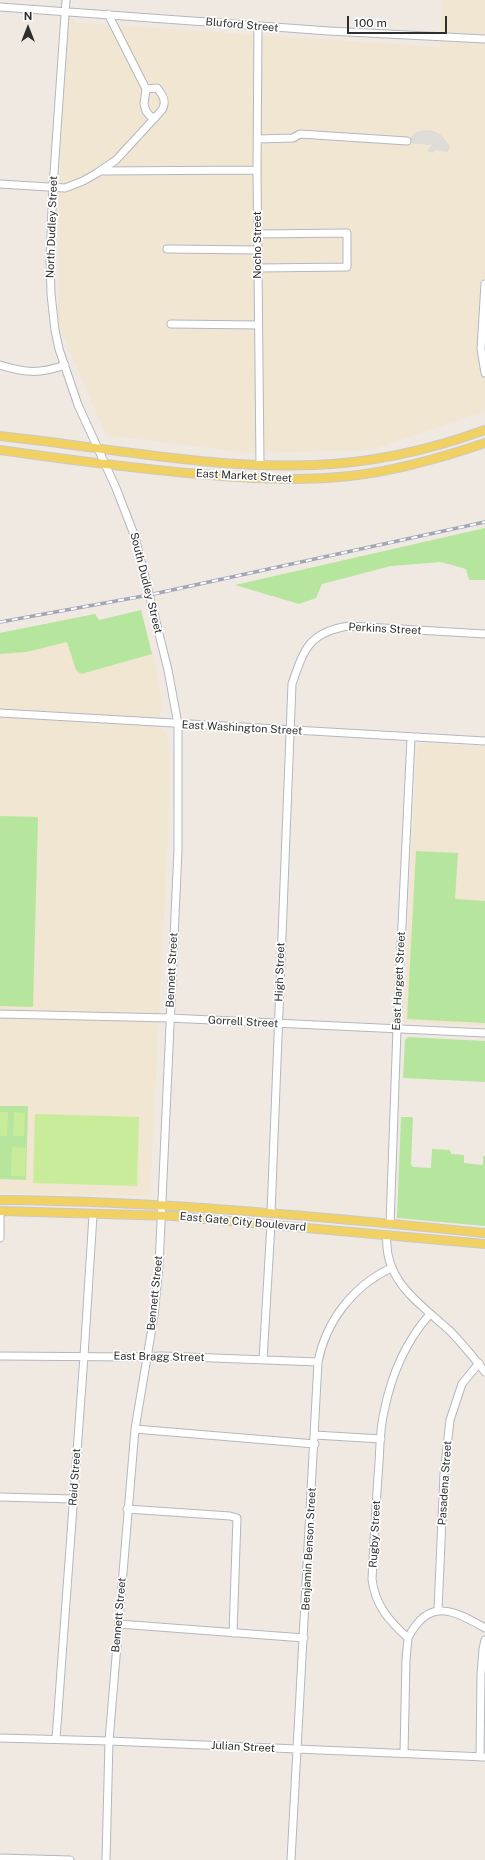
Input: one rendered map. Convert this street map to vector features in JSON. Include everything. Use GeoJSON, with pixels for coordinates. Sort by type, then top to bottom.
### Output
{"type":"FeatureCollection","features":[{"type":"Feature","properties":{"kind":"main road","name":"East Market Street"},"geometry":{"type":"LineString","coordinates":[[0,436],[197,460],[260,464],[314,465],[376,459],[422,450],[485,430]]}},
{"type":"Feature","properties":{"kind":"main road","name":"East Market Street"},"geometry":{"type":"LineString","coordinates":[[0,450],[230,477],[292,480],[350,476],[412,466],[485,442]]}},
{"type":"Feature","properties":{"kind":"main road","name":"East Gate City Boulevard"},"geometry":{"type":"LineString","coordinates":[[0,1200],[94,1201],[162,1204],[485,1233]]}},
{"type":"Feature","properties":{"kind":"main road","name":"East Gate City Boulevard"},"geometry":{"type":"LineString","coordinates":[[0,1211],[161,1215],[485,1244]]}},
{"type":"Feature","properties":{"kind":"street","name":"North Dudley Street"},"geometry":{"type":"LineString","coordinates":[[66,0],[53,187],[51,294],[55,330],[59,349],[78,405],[96,448]]}},
{"type":"Feature","properties":{"kind":"street","name":"Bluford Street"},"geometry":{"type":"LineString","coordinates":[[0,7],[258,26],[485,39]]}},
{"type":"Feature","properties":{"kind":"street"},"geometry":{"type":"LineString","coordinates":[[108,14],[146,89],[144,104],[146,111],[150,116],[155,118]]}},
{"type":"Feature","properties":{"kind":"street","name":"Nocho Street"},"geometry":{"type":"LineString","coordinates":[[258,26],[257,170],[260,464]]}},
{"type":"Feature","properties":{"kind":"street"},"geometry":{"type":"LineString","coordinates":[[0,184],[65,188],[100,171],[123,153],[164,107],[163,95],[157,88],[146,89]]}},
{"type":"Feature","properties":{"kind":"street"},"geometry":{"type":"LineString","coordinates":[[257,138],[293,138],[300,134],[407,140]]}},
{"type":"Feature","properties":{"kind":"street"},"geometry":{"type":"LineString","coordinates":[[100,171],[257,170]]}},
{"type":"Feature","properties":{"kind":"street"},"geometry":{"type":"LineString","coordinates":[[258,234],[347,233],[347,267],[258,268]]}},
{"type":"Feature","properties":{"kind":"street"},"geometry":{"type":"LineString","coordinates":[[167,249],[258,250]]}},
{"type":"Feature","properties":{"kind":"street"},"geometry":{"type":"LineString","coordinates":[[485,284],[481,349],[485,372]]}},
{"type":"Feature","properties":{"kind":"street"},"geometry":{"type":"LineString","coordinates":[[172,324],[258,324]]}},
{"type":"Feature","properties":{"kind":"street"},"geometry":{"type":"LineString","coordinates":[[0,366],[28,372],[49,371],[65,365]]}},
{"type":"Feature","properties":{"kind":"street","name":"South Dudley Street"},"geometry":{"type":"LineString","coordinates":[[96,448],[104,463],[135,537],[168,670],[178,724]]}},
{"type":"Feature","properties":{"kind":"street","name":"Perkins Street"},"geometry":{"type":"LineString","coordinates":[[290,731],[292,684],[302,654],[322,634],[334,629],[349,626],[485,634]]}},
{"type":"Feature","properties":{"kind":"street","name":"East Washington Street"},"geometry":{"type":"LineString","coordinates":[[0,713],[290,731],[485,741]]}},
{"type":"Feature","properties":{"kind":"street","name":"Bennett Street"},"geometry":{"type":"LineString","coordinates":[[106,1860],[109,1741],[134,1429],[157,1290],[178,850],[178,724]]}},
{"type":"Feature","properties":{"kind":"street","name":"High Street"},"geometry":{"type":"LineString","coordinates":[[271,1213],[290,731]]}},
{"type":"Feature","properties":{"kind":"street","name":"East Hargett Street"},"geometry":{"type":"LineString","coordinates":[[390,1224],[397,1029],[412,738]]}},
{"type":"Feature","properties":{"kind":"street","name":"Gorrell Street"},"geometry":{"type":"LineString","coordinates":[[0,1014],[169,1018],[485,1033]]}},
{"type":"Feature","properties":{"kind":"street"},"geometry":{"type":"LineString","coordinates":[[0,1211],[0,1238]]}},
{"type":"Feature","properties":{"kind":"street","name":"Reid Street"},"geometry":{"type":"LineString","coordinates":[[56,1739],[84,1356],[92,1214]]}},
{"type":"Feature","properties":{"kind":"street"},"geometry":{"type":"LineString","coordinates":[[263,1360],[271,1224]]}},
{"type":"Feature","properties":{"kind":"street"},"geometry":{"type":"LineString","coordinates":[[387,1235],[386,1252],[391,1268],[400,1284],[450,1332],[485,1372]]}},
{"type":"Feature","properties":{"kind":"street","name":"Benjamin Benson Street"},"geometry":{"type":"LineString","coordinates":[[291,1860],[318,1362],[326,1333],[348,1301],[373,1277],[391,1268]]}},
{"type":"Feature","properties":{"kind":"street","name":"Rugby Street"},"geometry":{"type":"LineString","coordinates":[[408,1638],[385,1616],[373,1590],[372,1579],[381,1439],[384,1412],[401,1358],[419,1327],[430,1314]]}},
{"type":"Feature","properties":{"kind":"street","name":"East Bragg Street"},"geometry":{"type":"LineString","coordinates":[[0,1356],[147,1356],[318,1362]]}},
{"type":"Feature","properties":{"kind":"street","name":"Pasadena Street"},"geometry":{"type":"LineString","coordinates":[[438,1610],[444,1474],[450,1420],[462,1384],[479,1364]]}},
{"type":"Feature","properties":{"kind":"street"},"geometry":{"type":"LineString","coordinates":[[134,1429],[314,1444]]}},
{"type":"Feature","properties":{"kind":"street"},"geometry":{"type":"LineString","coordinates":[[315,1436],[381,1439]]}},
{"type":"Feature","properties":{"kind":"street"},"geometry":{"type":"LineString","coordinates":[[0,1497],[73,1499]]}},
{"type":"Feature","properties":{"kind":"street"},"geometry":{"type":"LineString","coordinates":[[128,1509],[230,1516],[237,1518],[232,1633]]}},
{"type":"Feature","properties":{"kind":"street"},"geometry":{"type":"LineString","coordinates":[[404,1753],[406,1659],[408,1638],[413,1629],[421,1619],[438,1610],[451,1611],[485,1628]]}},
{"type":"Feature","properties":{"kind":"street"},"geometry":{"type":"LineString","coordinates":[[118,1624],[304,1638]]}},
{"type":"Feature","properties":{"kind":"street"},"geometry":{"type":"LineString","coordinates":[[483,1757],[482,1674],[483,1649],[485,1640]]}},
{"type":"Feature","properties":{"kind":"street","name":"Julian Street"},"geometry":{"type":"LineString","coordinates":[[0,1738],[109,1741],[483,1757]]}},
{"type":"Feature","properties":{"kind":"street"},"geometry":{"type":"LineString","coordinates":[[0,1858],[70,1860]]}},
{"type":"Feature","properties":{"kind":"shaded area"},"geometry":{"type":"Polygon","coordinates":[[[442,0],[485,0],[485,411],[370,450],[249,453],[106,435],[58,323],[59,208],[65,11],[77,23],[440,47],[442,0]]]}},
{"type":"Feature","properties":{"kind":"shaded area"},"geometry":{"type":"Polygon","coordinates":[[[425,130],[434,131],[441,135],[450,146],[449,150],[447,152],[434,150],[433,153],[427,151],[432,145],[405,143],[416,132],[425,130]]]}},
{"type":"Feature","properties":{"kind":"shaded area"},"geometry":{"type":"Polygon","coordinates":[[[141,610],[157,672],[163,708],[160,712],[162,730],[167,734],[169,757],[168,833],[150,1194],[145,1196],[0,1193],[0,633],[95,614],[99,620],[141,610]]]}},
{"type":"Feature","properties":{"kind":"shaded area"},"geometry":{"type":"Polygon","coordinates":[[[423,743],[485,747],[485,1026],[403,1022],[417,747],[423,743]]]}},
{"type":"Feature","properties":{"kind":"green space"},"geometry":{"type":"Polygon","coordinates":[[[485,528],[485,580],[469,580],[466,569],[441,562],[391,566],[322,584],[316,598],[299,604],[235,585],[485,528]]]}},
{"type":"Feature","properties":{"kind":"green space"},"geometry":{"type":"Polygon","coordinates":[[[141,610],[152,654],[81,674],[76,670],[67,642],[26,652],[0,654],[0,633],[95,614],[99,620],[141,610]]]}},
{"type":"Feature","properties":{"kind":"green space"},"geometry":{"type":"Polygon","coordinates":[[[0,816],[38,817],[33,1007],[0,1006],[0,816]]]}},
{"type":"Feature","properties":{"kind":"green space"},"geometry":{"type":"Polygon","coordinates":[[[416,851],[458,853],[455,899],[485,901],[485,1023],[407,1019],[416,851]]]}},
{"type":"Feature","properties":{"kind":"green space"},"geometry":{"type":"Polygon","coordinates":[[[408,1037],[485,1041],[485,1082],[403,1078],[405,1040],[408,1037]]]}},
{"type":"Feature","properties":{"kind":"green space"},"geometry":{"type":"Polygon","coordinates":[[[0,1106],[28,1106],[26,1180],[0,1179],[0,1106]]]}},
{"type":"Feature","properties":{"kind":"green space"},"geometry":{"type":"Polygon","coordinates":[[[0,1112],[8,1112],[7,1136],[0,1136],[0,1112]]]}},
{"type":"Feature","properties":{"kind":"green space"},"geometry":{"type":"Polygon","coordinates":[[[14,1112],[25,1113],[24,1136],[13,1136],[14,1112]]]}},
{"type":"Feature","properties":{"kind":"green space"},"geometry":{"type":"Polygon","coordinates":[[[35,1114],[139,1117],[137,1186],[33,1183],[35,1114]]]}},
{"type":"Feature","properties":{"kind":"green space"},"geometry":{"type":"Polygon","coordinates":[[[401,1117],[413,1117],[411,1164],[413,1167],[431,1168],[432,1149],[450,1150],[451,1154],[464,1155],[464,1163],[483,1165],[483,1156],[485,1156],[485,1226],[397,1218],[401,1117]]]}},
{"type":"Feature","properties":{"kind":"green space"},"geometry":{"type":"Polygon","coordinates":[[[12,1147],[26,1148],[25,1176],[11,1176],[12,1147]]]}},
{"type":"Feature","properties":{"kind":"railway"},"geometry":{"type":"LineString","coordinates":[[0,622],[149,595],[485,522]]}}]}
